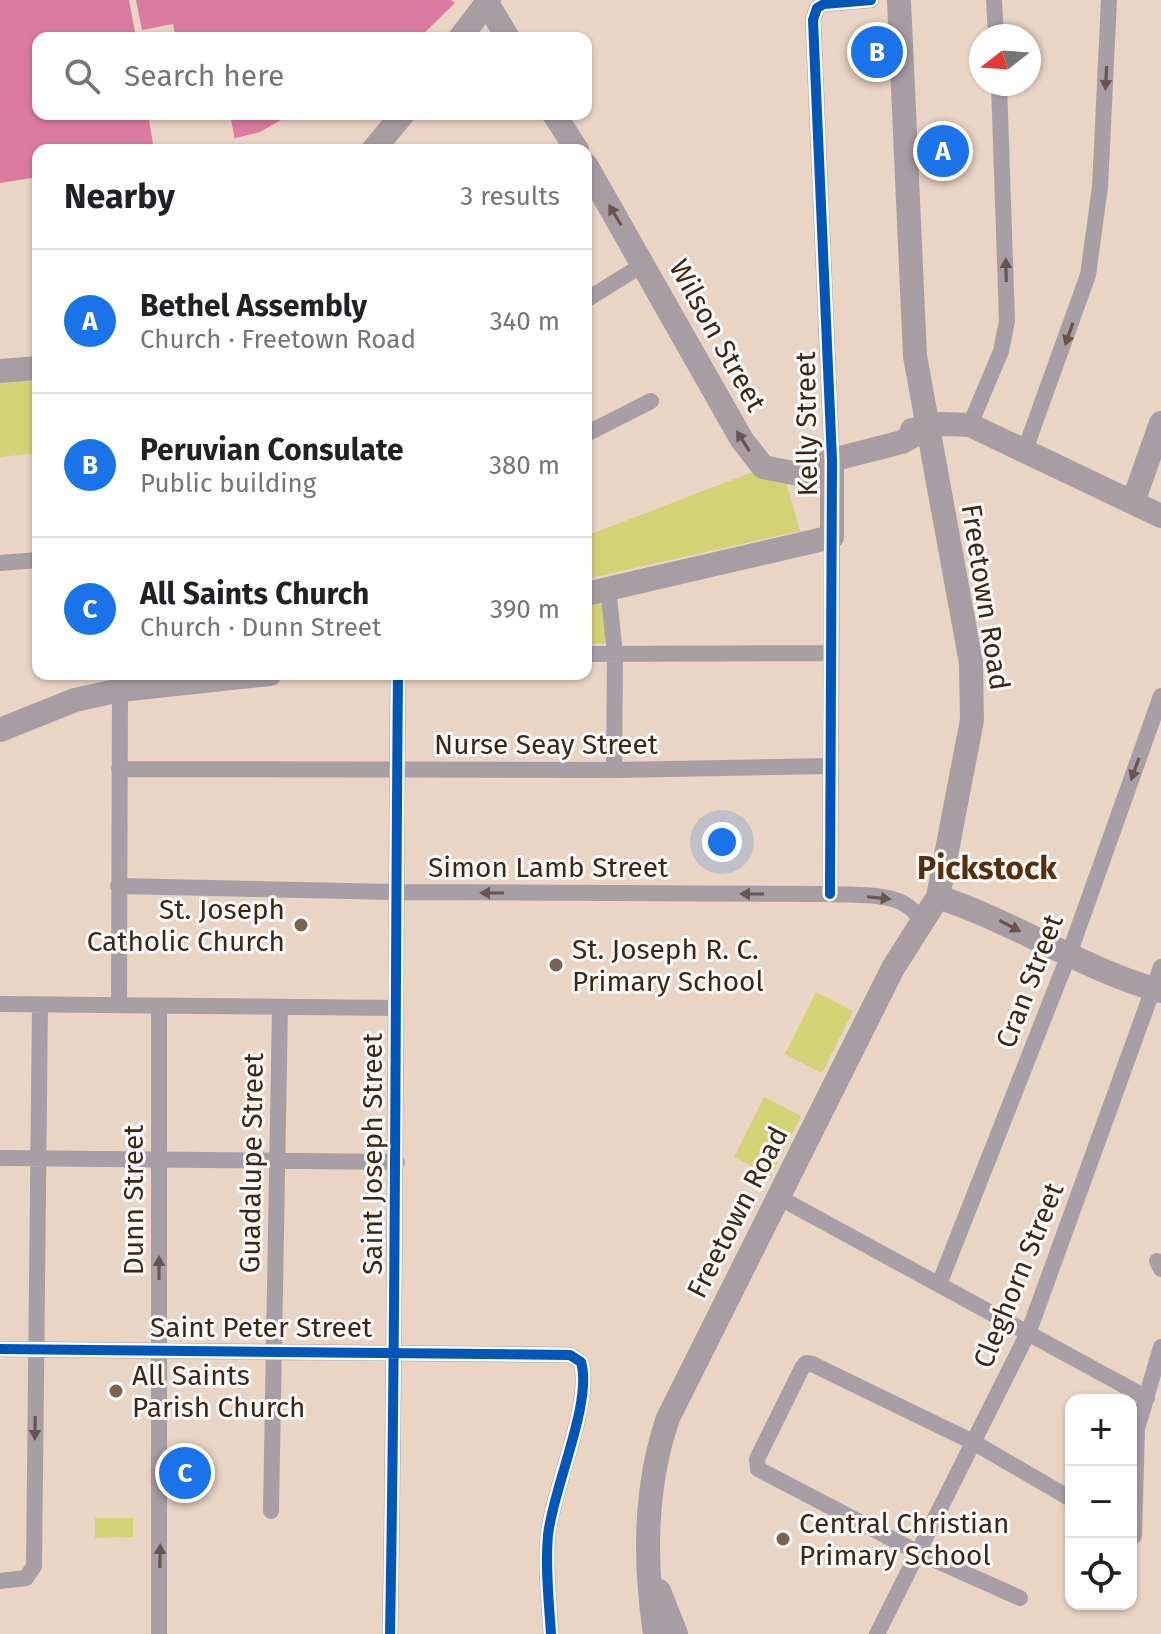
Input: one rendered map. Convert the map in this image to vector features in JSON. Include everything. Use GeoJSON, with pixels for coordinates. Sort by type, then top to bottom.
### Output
{"type":"FeatureCollection","features":[{"type":"Feature","properties":{"kind":"main road","name":"Freetown Road"},"geometry":{"type":"LineString","coordinates":[[653,1630],[649,1488],[664,1429],[736,1276],[780,1198],[920,920],[938,897],[972,720],[973,691],[913,332],[899,0]]}},
{"type":"Feature","properties":{"kind":"main road"},"geometry":{"type":"LineString","coordinates":[[465,32],[488,2],[505,32]]}},
{"type":"Feature","properties":{"kind":"main road"},"geometry":{"type":"LineString","coordinates":[[378,144],[398,120]]}},
{"type":"Feature","properties":{"kind":"main road"},"geometry":{"type":"LineString","coordinates":[[558,120],[573,144]]}},
{"type":"Feature","properties":{"kind":"main road","name":"Wilson Street"},"geometry":{"type":"LineString","coordinates":[[592,175],[742,440],[763,467],[798,474],[832,460],[902,442],[927,428],[959,422],[970,425]]}},
{"type":"Feature","properties":{"kind":"main road"},"geometry":{"type":"LineString","coordinates":[[0,371],[32,368]]}},
{"type":"Feature","properties":{"kind":"main road"},"geometry":{"type":"LineString","coordinates":[[1133,502],[1161,423]]}},
{"type":"Feature","properties":{"kind":"main road"},"geometry":{"type":"LineString","coordinates":[[970,425],[1161,516]]}},
{"type":"Feature","properties":{"kind":"main road","name":"Kelly Street"},"geometry":{"type":"LineString","coordinates":[[832,460],[832,537]]}},
{"type":"Feature","properties":{"kind":"main road"},"geometry":{"type":"LineString","coordinates":[[597,591],[832,537]]}},
{"type":"Feature","properties":{"kind":"main road"},"geometry":{"type":"LineString","coordinates":[[0,730],[75,700],[120,690],[214,680]]}},
{"type":"Feature","properties":{"kind":"main road"},"geometry":{"type":"LineString","coordinates":[[938,897],[992,917],[1068,957],[1158,983]]}},
{"type":"Feature","properties":{"kind":"main road","name":"Freetown Road"},"geometry":{"type":"LineString","coordinates":[[651,1566],[676,1634]]}},
{"type":"Feature","properties":{"kind":"street","name":"Kelly Street"},"geometry":{"type":"LineString","coordinates":[[832,460],[813,20],[817,8],[824,4],[871,0]]}},
{"type":"Feature","properties":{"kind":"street"},"geometry":{"type":"LineString","coordinates":[[994,0],[995,24]]}},
{"type":"Feature","properties":{"kind":"street"},"geometry":{"type":"LineString","coordinates":[[1025,450],[1088,275],[1100,187],[1109,0]]}},
{"type":"Feature","properties":{"kind":"street"},"geometry":{"type":"LineString","coordinates":[[970,425],[1001,351],[1007,321],[999,96]]}},
{"type":"Feature","properties":{"kind":"street"},"geometry":{"type":"LineString","coordinates":[[592,296],[644,264]]}},
{"type":"Feature","properties":{"kind":"street"},"geometry":{"type":"LineString","coordinates":[[592,431],[651,401]]}},
{"type":"Feature","properties":{"kind":"street","name":"Kelly Street"},"geometry":{"type":"LineString","coordinates":[[830,894],[833,831],[829,653],[832,537]]}},
{"type":"Feature","properties":{"kind":"street"},"geometry":{"type":"LineString","coordinates":[[0,563],[32,560]]}},
{"type":"Feature","properties":{"kind":"street"},"geometry":{"type":"LineString","coordinates":[[597,591],[615,654],[614,770]]}},
{"type":"Feature","properties":{"kind":"street"},"geometry":{"type":"LineString","coordinates":[[592,654],[829,653]]}},
{"type":"Feature","properties":{"kind":"street","name":"Saint Joseph Street"},"geometry":{"type":"LineString","coordinates":[[390,1634],[397,1162],[394,892],[398,680]]}},
{"type":"Feature","properties":{"kind":"street"},"geometry":{"type":"LineString","coordinates":[[119,1005],[120,690]]}},
{"type":"Feature","properties":{"kind":"street","name":"Cran Street"},"geometry":{"type":"LineString","coordinates":[[940,1282],[1068,957],[1161,696]]}},
{"type":"Feature","properties":{"kind":"street","name":"Nurse Seay Street"},"geometry":{"type":"LineString","coordinates":[[119,769],[614,770],[830,766]]}},
{"type":"Feature","properties":{"kind":"street","name":"Simon Lamb Street"},"geometry":{"type":"LineString","coordinates":[[118,886],[394,892],[830,894],[897,900],[911,906],[920,920]]}},
{"type":"Feature","properties":{"kind":"street","name":"Cleghorn Street"},"geometry":{"type":"LineString","coordinates":[[877,1634],[1029,1331],[1158,983]]}},
{"type":"Feature","properties":{"kind":"street"},"geometry":{"type":"LineString","coordinates":[[0,1004],[396,1008]]}},
{"type":"Feature","properties":{"kind":"street"},"geometry":{"type":"LineString","coordinates":[[0,1581],[26,1578],[34,1566],[40,1005]]}},
{"type":"Feature","properties":{"kind":"street","name":"Dunn Street"},"geometry":{"type":"LineString","coordinates":[[159,1006],[159,1634]]}},
{"type":"Feature","properties":{"kind":"street","name":"Guadalupe Street"},"geometry":{"type":"LineString","coordinates":[[271,1511],[280,1008]]}},
{"type":"Feature","properties":{"kind":"street"},"geometry":{"type":"LineString","coordinates":[[0,1158],[397,1162]]}},
{"type":"Feature","properties":{"kind":"street"},"geometry":{"type":"LineString","coordinates":[[780,1198],[940,1282],[1147,1398]]}},
{"type":"Feature","properties":{"kind":"street"},"geometry":{"type":"LineString","coordinates":[[1136,1466],[1137,1429],[1161,1347]]}},
{"type":"Feature","properties":{"kind":"street","name":"Saint Peter Street"},"geometry":{"type":"LineString","coordinates":[[0,1349],[570,1355],[581,1362],[584,1372],[583,1399],[563,1461],[548,1536],[551,1634]]}},
{"type":"Feature","properties":{"kind":"street"},"geometry":{"type":"LineString","coordinates":[[1020,1598],[917,1552],[758,1469],[757,1459],[806,1363],[973,1442],[1065,1496]]}},
{"type":"Feature","properties":{"kind":"shaded area"},"geometry":{"type":"Polygon","coordinates":[[[0,0],[451,0],[455,3],[425,32],[32,32],[32,120],[281,120],[260,132],[211,144],[32,144],[32,178],[0,183],[0,0]]]}},
{"type":"Feature","properties":{"kind":"shaded area"},"geometry":{"type":"Polygon","coordinates":[[[32,381],[32,454],[0,457],[0,383],[32,381]]]}},
{"type":"Feature","properties":{"kind":"shaded area"},"geometry":{"type":"Polygon","coordinates":[[[781,464],[800,531],[592,578],[592,534],[781,464]]]}},
{"type":"Feature","properties":{"kind":"shaded area"},"geometry":{"type":"Polygon","coordinates":[[[611,596],[614,643],[592,644],[592,599],[611,596]]]}},
{"type":"Feature","properties":{"kind":"shaded area"},"geometry":{"type":"Polygon","coordinates":[[[816,992],[853,1011],[822,1073],[785,1054],[816,992]]]}},
{"type":"Feature","properties":{"kind":"shaded area"},"geometry":{"type":"Polygon","coordinates":[[[764,1097],[801,1116],[771,1176],[734,1157],[764,1097]]]}},
{"type":"Feature","properties":{"kind":"shaded area"},"geometry":{"type":"Polygon","coordinates":[[[95,1518],[133,1518],[133,1537],[95,1538],[95,1518]]]}},
{"type":"Feature","properties":{"kind":"pier"},"geometry":{"type":"Polygon","coordinates":[[[129,0],[136,0],[142,30],[173,24],[175,32],[135,32],[129,0]]]}},
{"type":"Feature","properties":{"kind":"pier"},"geometry":{"type":"Polygon","coordinates":[[[149,120],[231,120],[235,141],[219,144],[153,144],[149,120]]]}},
{"type":"Feature","properties":{"kind":"cycle path"},"geometry":{"type":"LineString","coordinates":[[830,894],[832,460],[813,20],[817,8],[824,4],[871,0]]}},
{"type":"Feature","properties":{"kind":"cycle path"},"geometry":{"type":"LineString","coordinates":[[390,1634],[398,680]]}},
{"type":"Feature","properties":{"kind":"cycle path"},"geometry":{"type":"LineString","coordinates":[[0,1349],[570,1355],[581,1362],[582,1399],[548,1535],[551,1634]]}},
{"type":"Feature","properties":{"kind":"place","name":"Peruvian Consulate"},"geometry":{"type":"Point","coordinates":[877,52]}},
{"type":"Feature","properties":{"kind":"place","name":"Bethel Assembly"},"geometry":{"type":"Point","coordinates":[943,151]}},
{"type":"Feature","properties":{"kind":"place","name":"St. Joseph Catholic Church"},"geometry":{"type":"Point","coordinates":[301,925]}},
{"type":"Feature","properties":{"kind":"place","name":"St. Joseph R. C. Primary School"},"geometry":{"type":"Point","coordinates":[556,965]}},
{"type":"Feature","properties":{"kind":"place","name":"All Saints Parish Church"},"geometry":{"type":"Point","coordinates":[116,1391]}},
{"type":"Feature","properties":{"kind":"place","name":"All Saints Church"},"geometry":{"type":"Point","coordinates":[185,1473]}},
{"type":"Feature","properties":{"kind":"place","name":"Central Christian Primary School"},"geometry":{"type":"Point","coordinates":[783,1539]}},
{"type":"Feature","properties":{"kind":"district","name":"Pickstock"},"geometry":{"type":"Point","coordinates":[987,868]}}]}
